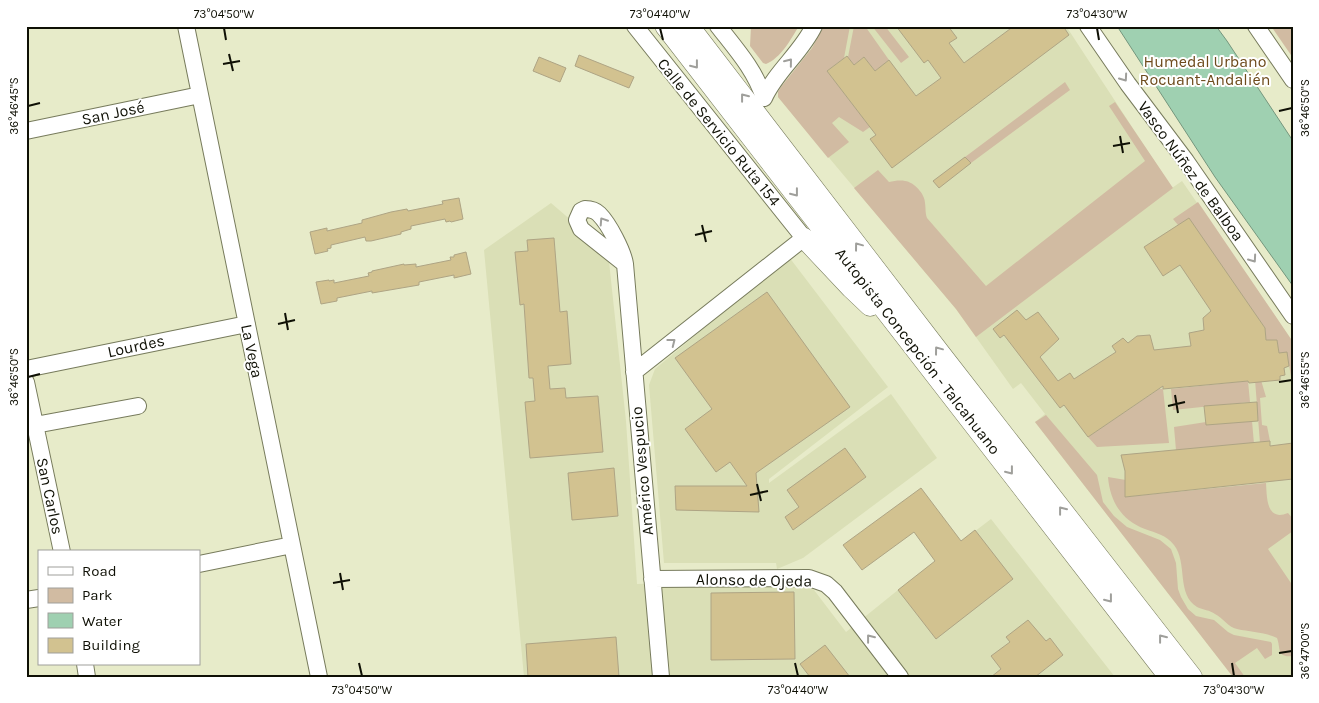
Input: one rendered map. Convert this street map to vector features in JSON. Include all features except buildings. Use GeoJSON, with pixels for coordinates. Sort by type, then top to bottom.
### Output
{"type":"FeatureCollection","features":[{"type":"Feature","properties":{"kind":"main road","name":"Autopista Concepción - Talcahuano"},"geometry":{"type":"LineString","coordinates":[[666,26],[1170,677]]}},
{"type":"Feature","properties":{"kind":"main road","name":"Autopista Concepción - Talcahuano"},"geometry":{"type":"LineString","coordinates":[[689,26],[1192,677]]}},
{"type":"Feature","properties":{"kind":"main road"},"geometry":{"type":"LineString","coordinates":[[764,98],[774,136]]}},
{"type":"Feature","properties":{"kind":"main road"},"geometry":{"type":"LineString","coordinates":[[804,238],[851,288],[906,337]]}},
{"type":"Feature","properties":{"kind":"street","name":"La Vega"},"geometry":{"type":"LineString","coordinates":[[186,26],[318,677]]}},
{"type":"Feature","properties":{"kind":"street","name":"Calle de Servicio Ruta 154"},"geometry":{"type":"LineString","coordinates":[[635,26],[804,238]]}},
{"type":"Feature","properties":{"kind":"street"},"geometry":{"type":"LineString","coordinates":[[718,26],[751,70],[764,98]]}},
{"type":"Feature","properties":{"kind":"street"},"geometry":{"type":"LineString","coordinates":[[764,98],[774,80],[806,41],[814,26]]}},
{"type":"Feature","properties":{"kind":"street","name":"Vasco Núñez de Balboa"},"geometry":{"type":"LineString","coordinates":[[1088,26],[1128,84],[1186,161],[1293,316]]}},
{"type":"Feature","properties":{"kind":"street"},"geometry":{"type":"LineString","coordinates":[[1256,26],[1293,80]]}},
{"type":"Feature","properties":{"kind":"street","name":"San José"},"geometry":{"type":"LineString","coordinates":[[26,131],[200,95]]}},
{"type":"Feature","properties":{"kind":"street"},"geometry":{"type":"LineString","coordinates":[[634,372],[804,238]]}},
{"type":"Feature","properties":{"kind":"street","name":"Américo Vespucio"},"geometry":{"type":"LineString","coordinates":[[625,264],[661,677]]}},
{"type":"Feature","properties":{"kind":"street","name":"Lourdes"},"geometry":{"type":"LineString","coordinates":[[26,369],[247,324]]}},
{"type":"Feature","properties":{"kind":"street","name":"San Carlos"},"geometry":{"type":"LineString","coordinates":[[26,382],[62,550]]}},
{"type":"Feature","properties":{"kind":"street"},"geometry":{"type":"LineString","coordinates":[[35,425],[138,406]]}},
{"type":"Feature","properties":{"kind":"street"},"geometry":{"type":"LineString","coordinates":[[200,564],[292,545]]}},
{"type":"Feature","properties":{"kind":"street","name":"Alonso de Ojeda"},"geometry":{"type":"LineString","coordinates":[[652,579],[816,579],[826,584],[835,592],[900,677]]}},
{"type":"Feature","properties":{"kind":"shaded area"},"geometry":{"type":"Polygon","coordinates":[[[824,26],[1066,26],[1172,188],[1182,181],[1293,342],[1293,677],[1233,677],[1035,422],[1045,414],[1021,383],[1013,389],[956,309],[778,97],[781,87],[812,48],[824,26]]]}},
{"type":"Feature","properties":{"kind":"shaded area"},"geometry":{"type":"Polygon","coordinates":[[[551,203],[608,252],[626,421],[637,584],[796,579],[814,590],[846,632],[991,519],[1115,677],[524,677],[484,250],[551,203]]]}},
{"type":"Feature","properties":{"kind":"shaded area"},"geometry":{"type":"Polygon","coordinates":[[[789,257],[888,387],[769,479],[769,483],[891,394],[937,458],[803,558],[777,569],[776,563],[664,563],[649,385],[655,369],[789,257]]]}},
{"type":"Feature","properties":{"kind":"green space"},"geometry":{"type":"Polygon","coordinates":[[[751,26],[799,26],[781,53],[766,64],[763,63],[750,46],[751,26]]]}},
{"type":"Feature","properties":{"kind":"green space"},"geometry":{"type":"Polygon","coordinates":[[[824,26],[850,26],[844,58],[827,71],[870,127],[863,132],[839,117],[832,123],[849,142],[828,158],[778,97],[781,87],[812,48],[824,26]]]}},
{"type":"Feature","properties":{"kind":"green space"},"geometry":{"type":"Polygon","coordinates":[[[854,26],[865,26],[889,60],[875,71],[864,57],[854,65],[848,57],[854,26]]]}},
{"type":"Feature","properties":{"kind":"green space"},"geometry":{"type":"Polygon","coordinates":[[[872,26],[885,26],[909,57],[901,63],[872,26]]]}},
{"type":"Feature","properties":{"kind":"green space"},"geometry":{"type":"Polygon","coordinates":[[[1271,26],[1293,26],[1293,58],[1271,26]]]}},
{"type":"Feature","properties":{"kind":"green space"},"geometry":{"type":"Polygon","coordinates":[[[1065,82],[1070,90],[971,163],[965,157],[1065,82]]]}},
{"type":"Feature","properties":{"kind":"green space"},"geometry":{"type":"Polygon","coordinates":[[[1115,102],[1173,188],[976,337],[956,309],[854,188],[878,170],[889,182],[905,181],[915,186],[925,200],[927,218],[986,286],[1145,161],[1109,106],[1115,102]]]}},
{"type":"Feature","properties":{"kind":"green space"},"geometry":{"type":"Polygon","coordinates":[[[1198,202],[1293,342],[1293,388],[1287,353],[1279,353],[1277,340],[1266,340],[1265,328],[1189,219],[1178,225],[1173,219],[1198,202]]]}},
{"type":"Feature","properties":{"kind":"green space"},"geometry":{"type":"Polygon","coordinates":[[[1255,380],[1261,380],[1266,397],[1260,398],[1262,425],[1267,426],[1270,441],[1260,443],[1255,380]]]}},
{"type":"Feature","properties":{"kind":"green space"},"geometry":{"type":"Polygon","coordinates":[[[1248,381],[1250,402],[1173,410],[1171,389],[1248,381]]]}},
{"type":"Feature","properties":{"kind":"green space"},"geometry":{"type":"Polygon","coordinates":[[[1159,389],[1163,389],[1169,443],[1097,447],[1088,437],[1159,389]]]}},
{"type":"Feature","properties":{"kind":"green space"},"geometry":{"type":"Polygon","coordinates":[[[1046,415],[1097,475],[1103,502],[1114,516],[1127,527],[1160,540],[1171,549],[1176,563],[1178,589],[1188,609],[1196,616],[1214,620],[1234,635],[1271,642],[1272,655],[1265,659],[1257,648],[1235,663],[1245,677],[1233,677],[1035,422],[1046,415]]]}},
{"type":"Feature","properties":{"kind":"green space"},"geometry":{"type":"Polygon","coordinates":[[[1252,421],[1254,444],[1176,450],[1174,427],[1206,422],[1206,425],[1252,421]]]}},
{"type":"Feature","properties":{"kind":"green space"},"geometry":{"type":"Polygon","coordinates":[[[1108,477],[1126,480],[1125,497],[1266,483],[1269,507],[1272,511],[1275,514],[1281,515],[1288,513],[1293,519],[1293,531],[1268,549],[1293,586],[1293,656],[1282,654],[1277,638],[1234,628],[1213,613],[1197,607],[1191,601],[1184,586],[1181,560],[1174,545],[1164,537],[1137,525],[1123,515],[1114,502],[1108,477]]]}},
{"type":"Feature","properties":{"kind":"water","name":"Humedal Urbano Rocuant-Andalién"},"geometry":{"type":"Polygon","coordinates":[[[1117,26],[1216,26],[1227,41],[1293,141],[1293,286],[1215,177],[1117,26]]]}}]}
